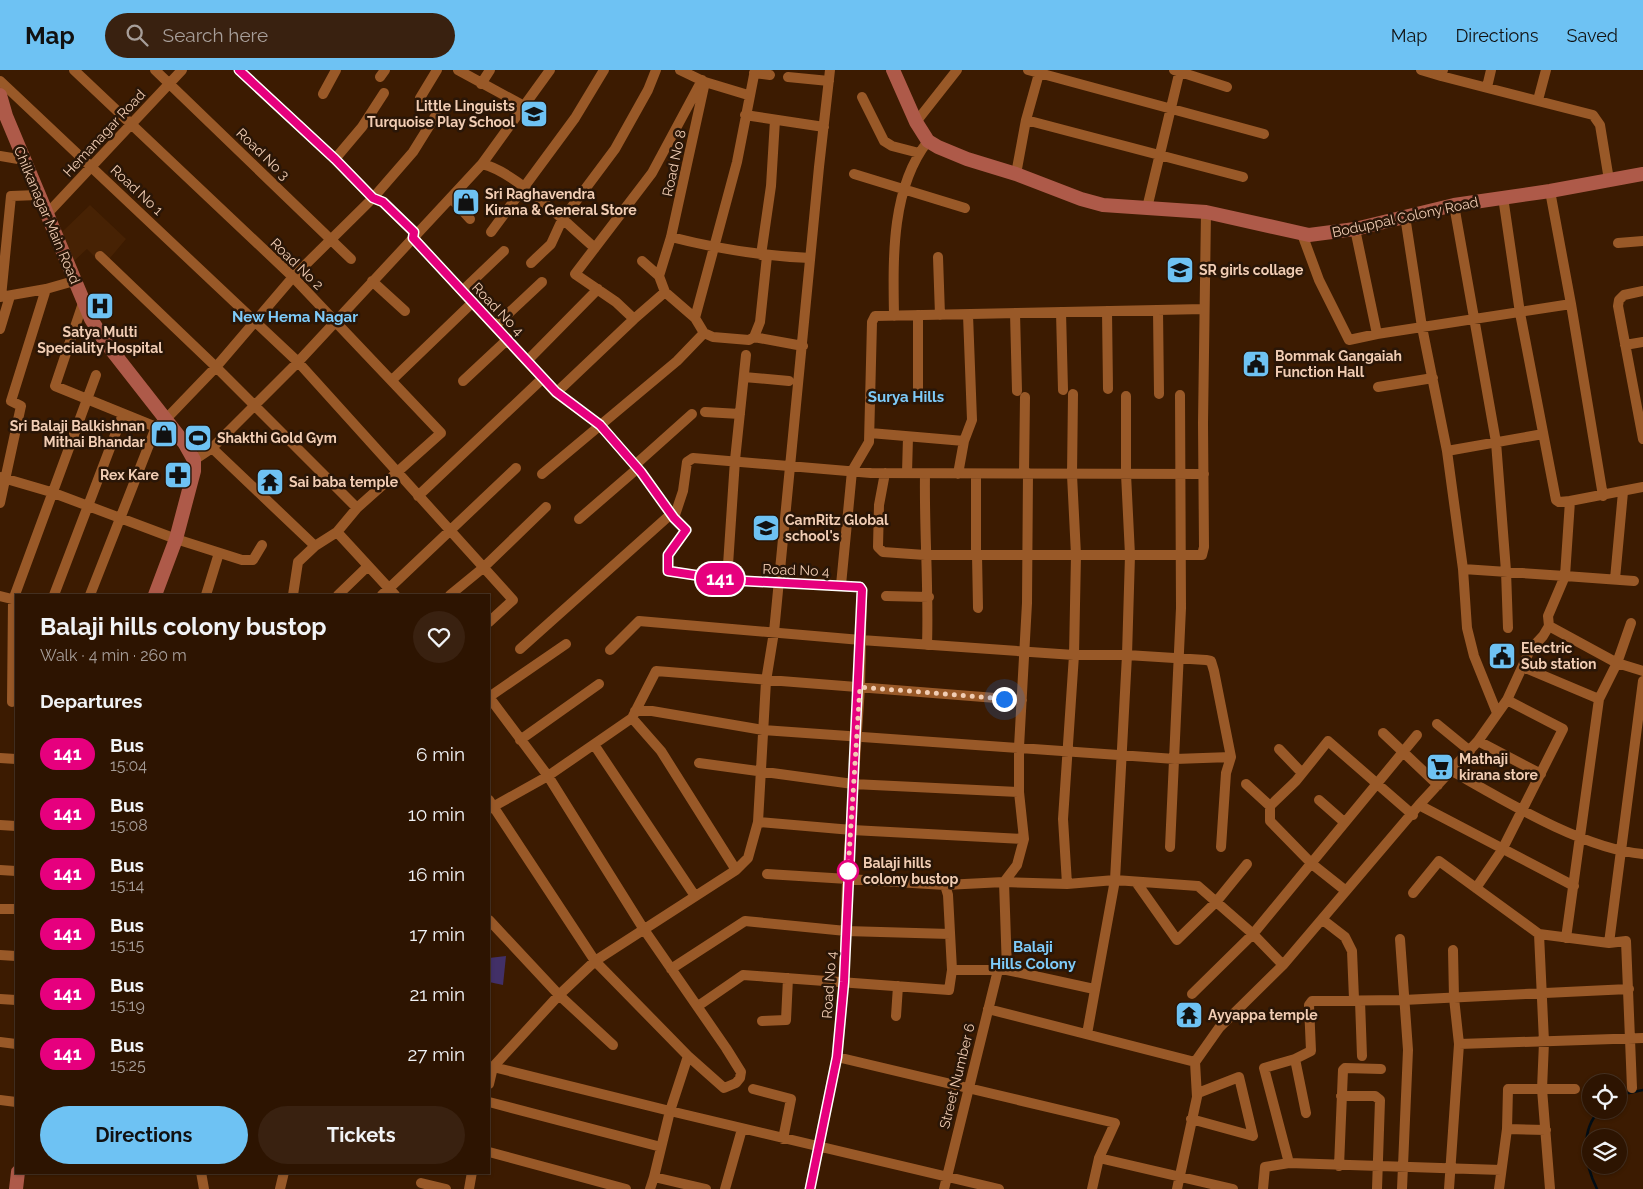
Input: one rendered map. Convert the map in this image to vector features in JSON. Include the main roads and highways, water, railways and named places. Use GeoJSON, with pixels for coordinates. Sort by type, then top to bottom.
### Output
{"type":"FeatureCollection","features":[{"type":"Feature","properties":{"kind":"waterway"},"geometry":{"type":"LineString","coordinates":[[1627,1093],[1643,1090]]}},
{"type":"Feature","properties":{"kind":"waterway"},"geometry":{"type":"LineString","coordinates":[[1593,1119],[1589,1128],[1586,1148],[1589,1169],[1597,1189]]}},
{"type":"Feature","properties":{"kind":"place","name":"Little Linguists Turquoise Play School"},"geometry":{"type":"Point","coordinates":[534,114]}},
{"type":"Feature","properties":{"kind":"place","name":"Sri Raghavendra Kirana & General Store"},"geometry":{"type":"Point","coordinates":[466,202]}},
{"type":"Feature","properties":{"kind":"place","name":"SR girls collage"},"geometry":{"type":"Point","coordinates":[1180,270]}},
{"type":"Feature","properties":{"kind":"place","name":"Satya Multi Speciality Hospital"},"geometry":{"type":"Point","coordinates":[100,306]}},
{"type":"Feature","properties":{"kind":"place","name":"Bommak Gangaiah Function Hall"},"geometry":{"type":"Point","coordinates":[1256,364]}},
{"type":"Feature","properties":{"kind":"place","name":"Sri Balaji Balkishnan Mithai Bhandar"},"geometry":{"type":"Point","coordinates":[164,434]}},
{"type":"Feature","properties":{"kind":"place","name":"Shakthi Gold Gym"},"geometry":{"type":"Point","coordinates":[198,438]}},
{"type":"Feature","properties":{"kind":"place","name":"Rex Kare"},"geometry":{"type":"Point","coordinates":[178,475]}},
{"type":"Feature","properties":{"kind":"place","name":"Sai baba temple"},"geometry":{"type":"Point","coordinates":[270,482]}},
{"type":"Feature","properties":{"kind":"place","name":"CamRitz Global school's"},"geometry":{"type":"Point","coordinates":[766,528]}},
{"type":"Feature","properties":{"kind":"place","name":"Electric Sub station"},"geometry":{"type":"Point","coordinates":[1502,656]}},
{"type":"Feature","properties":{"kind":"place","name":"Mathaji kirana store"},"geometry":{"type":"Point","coordinates":[1440,767]}},
{"type":"Feature","properties":{"kind":"place","name":"Balaji hills colony bustop"},"geometry":{"type":"Point","coordinates":[848,871]}},
{"type":"Feature","properties":{"kind":"place","name":"Ayyappa temple"},"geometry":{"type":"Point","coordinates":[1189,1015]}},
{"type":"Feature","properties":{"kind":"district","name":"New Hema Nagar"},"geometry":{"type":"Point","coordinates":[295,317]}},
{"type":"Feature","properties":{"kind":"district","name":"Surya Hills"},"geometry":{"type":"Point","coordinates":[906,397]}},
{"type":"Feature","properties":{"kind":"district","name":"Balaji Hills Colony"},"geometry":{"type":"Point","coordinates":[1033,956]}}]}
